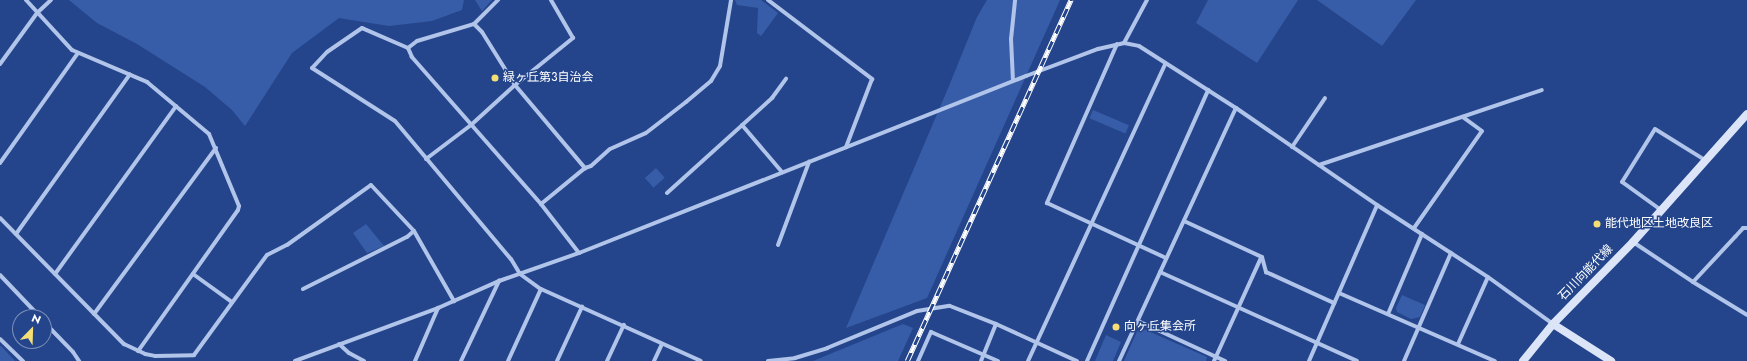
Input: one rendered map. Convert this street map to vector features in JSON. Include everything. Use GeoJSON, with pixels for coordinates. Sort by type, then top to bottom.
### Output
{"type":"FeatureCollection","features":[{"type":"Feature","properties":{"kind":"main road","name":"石川向能代線"},"geometry":{"type":"LineString","coordinates":[[1523,361],[1553,324],[1633,242],[1747,114]]}},
{"type":"Feature","properties":{"kind":"main road"},"geometry":{"type":"LineString","coordinates":[[1553,324],[1611,361]]}},
{"type":"Feature","properties":{"kind":"street"},"geometry":{"type":"LineString","coordinates":[[26,0],[67,47],[147,82],[209,134],[239,206],[238,210],[138,352]]}},
{"type":"Feature","properties":{"kind":"street"},"geometry":{"type":"LineString","coordinates":[[0,64],[37,13],[50,0]]}},
{"type":"Feature","properties":{"kind":"street"},"geometry":{"type":"LineString","coordinates":[[408,48],[417,41],[474,24],[498,0]]}},
{"type":"Feature","properties":{"kind":"street"},"geometry":{"type":"LineString","coordinates":[[426,159],[471,125],[515,85],[573,38],[551,0]]}},
{"type":"Feature","properties":{"kind":"street"},"geometry":{"type":"LineString","coordinates":[[541,204],[585,168],[591,166],[610,149],[646,132],[711,81],[720,66],[731,0]]}},
{"type":"Feature","properties":{"kind":"street"},"geometry":{"type":"LineString","coordinates":[[768,0],[872,79],[846,147]]}},
{"type":"Feature","properties":{"kind":"street"},"geometry":{"type":"LineString","coordinates":[[1013,81],[1011,39],[1015,0]]}},
{"type":"Feature","properties":{"kind":"street"},"geometry":{"type":"LineString","coordinates":[[1124,43],[1147,0]]}},
{"type":"Feature","properties":{"kind":"street"},"geometry":{"type":"LineString","coordinates":[[474,24],[482,32],[515,85],[585,168]]}},
{"type":"Feature","properties":{"kind":"street"},"geometry":{"type":"LineString","coordinates":[[579,253],[541,204],[412,57],[408,48],[362,28],[327,52],[312,68],[395,121],[511,259],[520,274],[541,289],[624,325],[700,361]]}},
{"type":"Feature","properties":{"kind":"street"},"geometry":{"type":"LineString","coordinates":[[295,361],[438,308],[499,280],[579,253],[1013,81],[1098,49],[1124,43],[1139,46],[1236,108],[1377,205],[1488,277],[1553,324]]}},
{"type":"Feature","properties":{"kind":"street"},"geometry":{"type":"LineString","coordinates":[[1117,44],[1047,204],[1166,258]]}},
{"type":"Feature","properties":{"kind":"street"},"geometry":{"type":"LineString","coordinates":[[0,163],[78,53]]}},
{"type":"Feature","properties":{"kind":"street"},"geometry":{"type":"LineString","coordinates":[[1028,361],[1036,341],[1093,224],[1166,63]]}},
{"type":"Feature","properties":{"kind":"street"},"geometry":{"type":"LineString","coordinates":[[16,234],[130,74]]}},
{"type":"Feature","properties":{"kind":"street"},"geometry":{"type":"LineString","coordinates":[[667,193],[772,98],[786,79]]}},
{"type":"Feature","properties":{"kind":"street"},"geometry":{"type":"LineString","coordinates":[[1087,361],[1208,90]]}},
{"type":"Feature","properties":{"kind":"street"},"geometry":{"type":"LineString","coordinates":[[1319,165],[1542,90]]}},
{"type":"Feature","properties":{"kind":"street"},"geometry":{"type":"LineString","coordinates":[[1292,147],[1325,98]]}},
{"type":"Feature","properties":{"kind":"street"},"geometry":{"type":"LineString","coordinates":[[55,274],[176,106]]}},
{"type":"Feature","properties":{"kind":"street"},"geometry":{"type":"LineString","coordinates":[[1120,361],[1236,108]]}},
{"type":"Feature","properties":{"kind":"street"},"geometry":{"type":"LineString","coordinates":[[1414,228],[1482,131],[1463,117]]}},
{"type":"Feature","properties":{"kind":"street"},"geometry":{"type":"LineString","coordinates":[[742,125],[782,172]]}},
{"type":"Feature","properties":{"kind":"street"},"geometry":{"type":"LineString","coordinates":[[1661,210],[1622,182],[1656,129],[1705,160]]}},
{"type":"Feature","properties":{"kind":"street"},"geometry":{"type":"LineString","coordinates":[[94,314],[216,148]]}},
{"type":"Feature","properties":{"kind":"street"},"geometry":{"type":"LineString","coordinates":[[778,245],[809,162]]}},
{"type":"Feature","properties":{"kind":"street"},"geometry":{"type":"LineString","coordinates":[[0,218],[124,344],[138,352],[155,356],[194,355],[267,255],[287,246],[371,185],[414,231],[454,301]]}},
{"type":"Feature","properties":{"kind":"street"},"geometry":{"type":"LineString","coordinates":[[1309,361],[1377,205]]}},
{"type":"Feature","properties":{"kind":"street"},"geometry":{"type":"LineString","coordinates":[[1184,220],[1262,257],[1266,272],[1334,303]]}},
{"type":"Feature","properties":{"kind":"street"},"geometry":{"type":"LineString","coordinates":[[1693,282],[1734,236],[1743,228],[1747,228]]}},
{"type":"Feature","properties":{"kind":"street"},"geometry":{"type":"LineString","coordinates":[[303,289],[407,237],[414,231]]}},
{"type":"Feature","properties":{"kind":"street"},"geometry":{"type":"LineString","coordinates":[[1388,314],[1422,234]]}},
{"type":"Feature","properties":{"kind":"street"},"geometry":{"type":"LineString","coordinates":[[1633,242],[1693,282],[1747,314]]}},
{"type":"Feature","properties":{"kind":"street"},"geometry":{"type":"LineString","coordinates":[[1404,361],[1420,328],[1451,253]]}},
{"type":"Feature","properties":{"kind":"street"},"geometry":{"type":"LineString","coordinates":[[1215,359],[1262,257]]}},
{"type":"Feature","properties":{"kind":"street"},"geometry":{"type":"LineString","coordinates":[[1160,272],[1357,361]]}},
{"type":"Feature","properties":{"kind":"street"},"geometry":{"type":"LineString","coordinates":[[193,274],[232,302]]}},
{"type":"Feature","properties":{"kind":"street"},"geometry":{"type":"LineString","coordinates":[[0,275],[32,309]]}},
{"type":"Feature","properties":{"kind":"street"},"geometry":{"type":"LineString","coordinates":[[1458,344],[1488,277]]}},
{"type":"Feature","properties":{"kind":"street"},"geometry":{"type":"LineString","coordinates":[[461,361],[499,280]]}},
{"type":"Feature","properties":{"kind":"street"},"geometry":{"type":"LineString","coordinates":[[508,361],[541,289]]}},
{"type":"Feature","properties":{"kind":"street"},"geometry":{"type":"LineString","coordinates":[[1339,293],[1495,361]]}},
{"type":"Feature","properties":{"kind":"street"},"geometry":{"type":"LineString","coordinates":[[768,361],[795,358],[827,348],[917,311],[950,306],[1036,341],[1077,361]]}},
{"type":"Feature","properties":{"kind":"street"},"geometry":{"type":"LineString","coordinates":[[558,361],[582,307]]}},
{"type":"Feature","properties":{"kind":"street"},"geometry":{"type":"LineString","coordinates":[[414,361],[438,308]]}},
{"type":"Feature","properties":{"kind":"street"},"geometry":{"type":"LineString","coordinates":[[1138,321],[1215,359],[1225,361]]}},
{"type":"Feature","properties":{"kind":"street"},"geometry":{"type":"LineString","coordinates":[[981,361],[996,324]]}},
{"type":"Feature","properties":{"kind":"street"},"geometry":{"type":"LineString","coordinates":[[607,361],[624,325]]}},
{"type":"Feature","properties":{"kind":"street"},"geometry":{"type":"LineString","coordinates":[[52,330],[73,352],[79,361]]}},
{"type":"Feature","properties":{"kind":"street"},"geometry":{"type":"LineString","coordinates":[[918,361],[931,332],[998,361]]}},
{"type":"Feature","properties":{"kind":"street"},"geometry":{"type":"LineString","coordinates":[[0,339],[22,361]]}},
{"type":"Feature","properties":{"kind":"street"},"geometry":{"type":"LineString","coordinates":[[339,344],[349,353],[364,361]]}},
{"type":"Feature","properties":{"kind":"street"},"geometry":{"type":"LineString","coordinates":[[654,361],[662,344]]}},
{"type":"Feature","properties":{"kind":"shaded area"},"geometry":{"type":"Polygon","coordinates":[[[69,0],[464,0],[462,10],[432,21],[389,26],[339,18],[292,53],[245,126],[232,110],[205,87],[137,44],[97,23],[69,0]]]}},
{"type":"Feature","properties":{"kind":"shaded area"},"geometry":{"type":"Polygon","coordinates":[[[475,0],[492,0],[482,11],[475,0]]]}},
{"type":"Feature","properties":{"kind":"shaded area"},"geometry":{"type":"Polygon","coordinates":[[[735,0],[761,0],[778,13],[761,36],[757,33],[758,8],[737,5],[735,0]]]}},
{"type":"Feature","properties":{"kind":"shaded area"},"geometry":{"type":"Polygon","coordinates":[[[987,0],[1060,0],[927,298],[846,328],[977,17],[987,0]]]}},
{"type":"Feature","properties":{"kind":"shaded area"},"geometry":{"type":"Polygon","coordinates":[[[1208,0],[1298,0],[1257,63],[1196,23],[1208,0]]]}},
{"type":"Feature","properties":{"kind":"shaded area"},"geometry":{"type":"Polygon","coordinates":[[[1317,0],[1416,0],[1382,46],[1317,0]]]}},
{"type":"Feature","properties":{"kind":"shaded area"},"geometry":{"type":"Polygon","coordinates":[[[1093,110],[1129,125],[1125,134],[1089,118],[1093,110]]]}},
{"type":"Feature","properties":{"kind":"shaded area"},"geometry":{"type":"Polygon","coordinates":[[[656,168],[665,178],[654,188],[645,178],[656,168]]]}},
{"type":"Feature","properties":{"kind":"shaded area"},"geometry":{"type":"Polygon","coordinates":[[[366,224],[384,246],[367,253],[353,233],[366,224]]]}},
{"type":"Feature","properties":{"kind":"shaded area"},"geometry":{"type":"Polygon","coordinates":[[[1402,295],[1425,305],[1420,317],[1411,319],[1397,312],[1396,308],[1402,295]]]}},
{"type":"Feature","properties":{"kind":"shaded area"},"geometry":{"type":"Polygon","coordinates":[[[903,324],[913,328],[898,361],[813,361],[903,324]]]}},
{"type":"Feature","properties":{"kind":"shaded area"},"geometry":{"type":"Polygon","coordinates":[[[1139,327],[1207,357],[1206,361],[1124,361],[1139,327]]]}},
{"type":"Feature","properties":{"kind":"shaded area"},"geometry":{"type":"Polygon","coordinates":[[[1106,335],[1121,342],[1113,361],[1095,361],[1106,335]]]}},
{"type":"Feature","properties":{"kind":"shaded area"},"geometry":{"type":"Polygon","coordinates":[[[1,346],[15,361],[0,361],[1,346]]]}},
{"type":"Feature","properties":{"kind":"railway"},"geometry":{"type":"LineString","coordinates":[[907,361],[1071,0]]}},
{"type":"Feature","properties":{"kind":"place","name":"緑ヶ丘第3自治会"},"geometry":{"type":"Point","coordinates":[495,78]}},
{"type":"Feature","properties":{"kind":"place","name":"能代地区土地改良区"},"geometry":{"type":"Point","coordinates":[1597,224]}},
{"type":"Feature","properties":{"kind":"place","name":"向ヶ丘集会所"},"geometry":{"type":"Point","coordinates":[1116,327]}}]}
